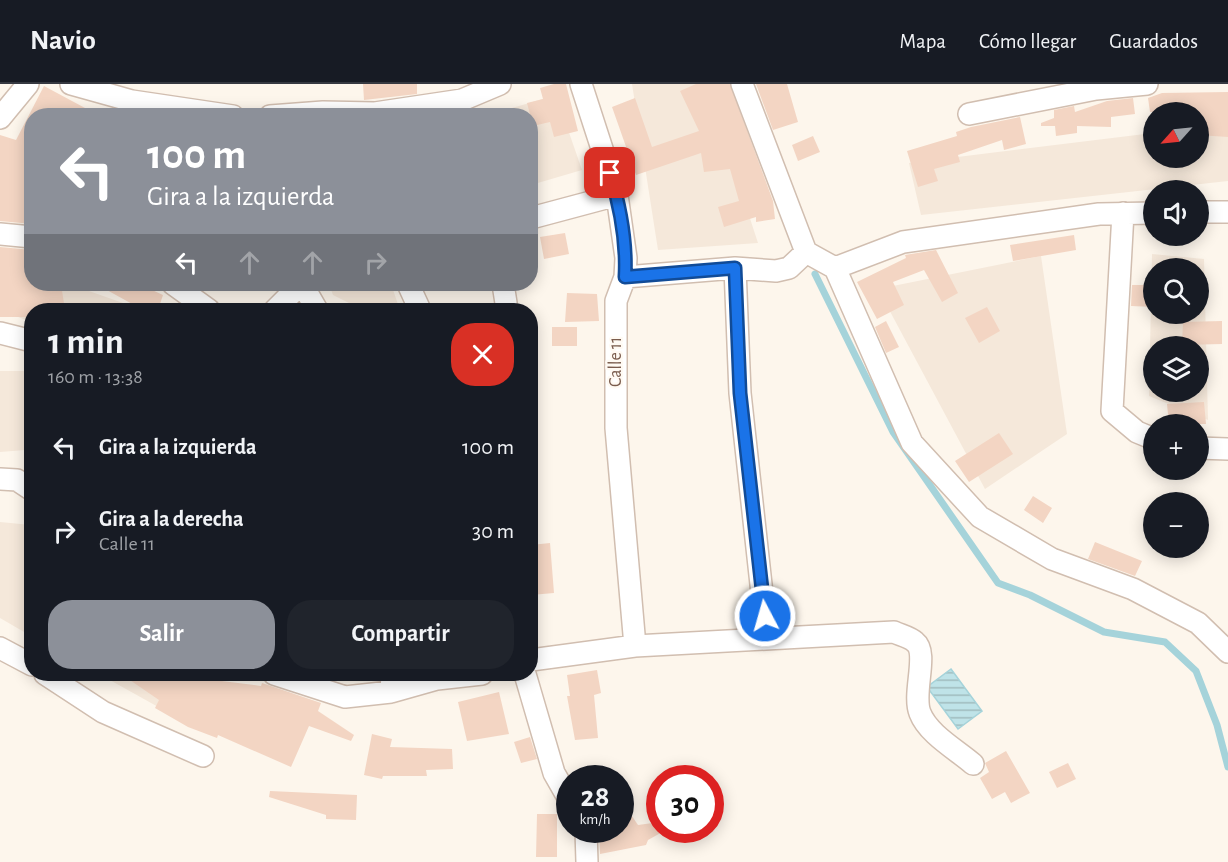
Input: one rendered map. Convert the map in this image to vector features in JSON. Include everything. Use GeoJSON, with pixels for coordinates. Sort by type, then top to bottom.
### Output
{"type":"FeatureCollection","features":[{"type":"Feature","properties":{"kind":"street"},"geometry":{"type":"LineString","coordinates":[[0,118],[28,84]]}},
{"type":"Feature","properties":{"kind":"street"},"geometry":{"type":"LineString","coordinates":[[71,84],[132,101],[179,108]]}},
{"type":"Feature","properties":{"kind":"street"},"geometry":{"type":"LineString","coordinates":[[412,108],[462,100],[501,84]]}},
{"type":"Feature","properties":{"kind":"street","name":"Calle 11"},"geometry":{"type":"LineString","coordinates":[[581,84],[617,195],[626,258],[625,277],[616,301],[616,428],[635,646]]}},
{"type":"Feature","properties":{"kind":"street"},"geometry":{"type":"LineString","coordinates":[[742,84],[806,252],[835,268],[912,443],[980,517],[1052,559],[1156,600],[1198,623],[1226,644]]}},
{"type":"Feature","properties":{"kind":"street"},"geometry":{"type":"LineString","coordinates":[[969,114],[1096,89],[1147,84]]}},
{"type":"Feature","properties":{"kind":"street"},"geometry":{"type":"LineString","coordinates":[[538,216],[617,195]]}},
{"type":"Feature","properties":{"kind":"street"},"geometry":{"type":"LineString","coordinates":[[1209,212],[1228,212]]}},
{"type":"Feature","properties":{"kind":"street"},"geometry":{"type":"LineString","coordinates":[[1123,213],[1112,411],[1143,434]]}},
{"type":"Feature","properties":{"kind":"street"},"geometry":{"type":"LineString","coordinates":[[835,268],[903,242],[1099,214],[1143,213]]}},
{"type":"Feature","properties":{"kind":"street"},"geometry":{"type":"LineString","coordinates":[[0,234],[24,236]]}},
{"type":"Feature","properties":{"kind":"street"},"geometry":{"type":"LineString","coordinates":[[625,277],[735,268],[776,272],[789,268],[806,252]]}},
{"type":"Feature","properties":{"kind":"street"},"geometry":{"type":"LineString","coordinates":[[735,268],[740,393],[768,639]]}},
{"type":"Feature","properties":{"kind":"street"},"geometry":{"type":"LineString","coordinates":[[282,303],[295,291]]}},
{"type":"Feature","properties":{"kind":"street"},"geometry":{"type":"LineString","coordinates":[[179,296],[194,303]]}},
{"type":"Feature","properties":{"kind":"street"},"geometry":{"type":"LineString","coordinates":[[0,333],[24,339]]}},
{"type":"Feature","properties":{"kind":"street"},"geometry":{"type":"LineString","coordinates":[[1209,448],[1228,448]]}},
{"type":"Feature","properties":{"kind":"street"},"geometry":{"type":"LineString","coordinates":[[538,659],[635,646],[894,632],[915,642],[922,659],[915,697],[920,715],[931,729],[973,764]]}},
{"type":"Feature","properties":{"kind":"street"},"geometry":{"type":"LineString","coordinates":[[0,648],[24,660]]}},
{"type":"Feature","properties":{"kind":"street"},"geometry":{"type":"LineString","coordinates":[[56,681],[103,712],[203,756]]}},
{"type":"Feature","properties":{"kind":"street"},"geometry":{"type":"LineString","coordinates":[[296,681],[345,697],[392,682],[407,681]]}},
{"type":"Feature","properties":{"kind":"street"},"geometry":{"type":"LineString","coordinates":[[527,681],[556,775]]}},
{"type":"Feature","properties":{"kind":"street"},"geometry":{"type":"LineString","coordinates":[[586,843],[587,862]]}},
{"type":"Feature","properties":{"kind":"shaded area"},"geometry":{"type":"Polygon","coordinates":[[[632,84],[706,84],[758,243],[658,250],[632,84]]]}},
{"type":"Feature","properties":{"kind":"shaded area"},"geometry":{"type":"Polygon","coordinates":[[[556,95],[582,170],[538,183],[538,108],[512,108],[556,95]]]}},
{"type":"Feature","properties":{"kind":"shaded area"},"geometry":{"type":"Polygon","coordinates":[[[1228,124],[1228,181],[1209,183],[1209,180],[1143,180],[1143,190],[921,215],[909,163],[1143,134],[1143,168],[1209,168],[1209,127],[1228,124]]]}},
{"type":"Feature","properties":{"kind":"shaded area"},"geometry":{"type":"Polygon","coordinates":[[[1152,254],[1194,258],[1152,258],[1152,254]]]}},
{"type":"Feature","properties":{"kind":"shaded area"},"geometry":{"type":"Polygon","coordinates":[[[1041,256],[1067,434],[985,489],[878,289],[1041,256]]]}},
{"type":"Feature","properties":{"kind":"shaded area"},"geometry":{"type":"Polygon","coordinates":[[[0,258],[24,278],[24,291],[89,291],[123,303],[24,303],[24,319],[0,310],[0,258]]]}},
{"type":"Feature","properties":{"kind":"shaded area"},"geometry":{"type":"Polygon","coordinates":[[[332,291],[393,291],[398,303],[349,303],[333,295],[332,291]]]}},
{"type":"Feature","properties":{"kind":"shaded area"},"geometry":{"type":"Polygon","coordinates":[[[1151,324],[1206,324],[1206,336],[1150,336],[1151,324]]]}},
{"type":"Feature","properties":{"kind":"shaded area"},"geometry":{"type":"Polygon","coordinates":[[[0,371],[24,371],[24,450],[0,452],[0,371]]]}},
{"type":"Feature","properties":{"kind":"shaded area"},"geometry":{"type":"Polygon","coordinates":[[[1164,402],[1208,402],[1208,414],[1193,414],[1164,402]]]}},
{"type":"Feature","properties":{"kind":"shaded area"},"geometry":{"type":"Polygon","coordinates":[[[0,522],[24,524],[24,632],[0,618],[0,522]]]}},
{"type":"Feature","properties":{"kind":"shaded area"},"geometry":{"type":"Polygon","coordinates":[[[112,681],[204,681],[178,718],[112,681]]]}},
{"type":"Feature","properties":{"kind":"water"},"geometry":{"type":"Polygon","coordinates":[[[951,669],[982,711],[958,729],[927,687],[951,669]]]}},
{"type":"Feature","properties":{"kind":"building"},"geometry":{"type":"Polygon","coordinates":[[[363,84],[417,84],[417,94],[364,100],[363,84]]]}},
{"type":"Feature","properties":{"kind":"building"},"geometry":{"type":"Polygon","coordinates":[[[554,84],[566,84],[578,131],[554,137],[550,122],[538,125],[538,108],[528,108],[527,103],[543,99],[540,88],[554,84]]]}},
{"type":"Feature","properties":{"kind":"building"},"geometry":{"type":"Polygon","coordinates":[[[696,84],[730,84],[773,201],[775,219],[756,222],[756,217],[724,227],[718,207],[739,201],[730,169],[704,172],[701,153],[636,175],[612,107],[635,98],[652,147],[699,131],[680,91],[696,84]]]}},
{"type":"Feature","properties":{"kind":"building"},"geometry":{"type":"Polygon","coordinates":[[[756,84],[787,84],[798,122],[773,130],[756,84]]]}},
{"type":"Feature","properties":{"kind":"building"},"geometry":{"type":"Polygon","coordinates":[[[44,86],[85,108],[33,108],[44,86]]]}},
{"type":"Feature","properties":{"kind":"building"},"geometry":{"type":"Polygon","coordinates":[[[1228,92],[1228,137],[1209,136],[1209,102],[1149,102],[1148,98],[1162,93],[1228,92]]]}},
{"type":"Feature","properties":{"kind":"building"},"geometry":{"type":"Polygon","coordinates":[[[1133,98],[1135,114],[1111,117],[1111,127],[1077,126],[1077,133],[1056,136],[1055,126],[1041,126],[1041,123],[1054,118],[1054,110],[1074,106],[1075,112],[1107,101],[1133,98]]]}},
{"type":"Feature","properties":{"kind":"building"},"geometry":{"type":"Polygon","coordinates":[[[1020,117],[1026,144],[1004,150],[1002,140],[958,155],[960,162],[934,169],[938,181],[918,187],[907,151],[957,136],[956,132],[971,127],[1020,117]]]}},
{"type":"Feature","properties":{"kind":"building"},"geometry":{"type":"Polygon","coordinates":[[[24,125],[24,223],[0,221],[0,135],[16,140],[24,125]]]}},
{"type":"Feature","properties":{"kind":"building"},"geometry":{"type":"Polygon","coordinates":[[[813,136],[820,152],[798,161],[792,145],[813,136]]]}},
{"type":"Feature","properties":{"kind":"building"},"geometry":{"type":"Polygon","coordinates":[[[565,233],[569,254],[544,259],[540,237],[565,233]]]}},
{"type":"Feature","properties":{"kind":"building"},"geometry":{"type":"Polygon","coordinates":[[[1074,235],[1076,250],[1013,261],[1010,245],[1074,235]]]}},
{"type":"Feature","properties":{"kind":"building"},"geometry":{"type":"Polygon","coordinates":[[[0,247],[24,249],[24,291],[62,291],[64,303],[24,303],[24,317],[0,317],[0,247]]]}},
{"type":"Feature","properties":{"kind":"building"},"geometry":{"type":"Polygon","coordinates":[[[936,250],[958,293],[942,302],[924,270],[893,282],[904,305],[877,319],[857,282],[906,258],[905,255],[936,250]]]}},
{"type":"Feature","properties":{"kind":"building"},"geometry":{"type":"Polygon","coordinates":[[[1132,285],[1143,285],[1143,307],[1131,306],[1132,285]]]}},
{"type":"Feature","properties":{"kind":"building"},"geometry":{"type":"Polygon","coordinates":[[[109,291],[154,291],[163,295],[160,303],[130,303],[109,291]]]}},
{"type":"Feature","properties":{"kind":"building"},"geometry":{"type":"Polygon","coordinates":[[[567,293],[597,294],[599,321],[565,322],[567,293]]]}},
{"type":"Feature","properties":{"kind":"building"},"geometry":{"type":"Polygon","coordinates":[[[987,307],[1000,331],[979,343],[965,318],[987,307]]]}},
{"type":"Feature","properties":{"kind":"building"},"geometry":{"type":"Polygon","coordinates":[[[886,321],[899,347],[886,353],[875,327],[886,321]]]}},
{"type":"Feature","properties":{"kind":"building"},"geometry":{"type":"Polygon","coordinates":[[[1209,321],[1222,321],[1222,344],[1209,344],[1209,336],[1182,336],[1183,324],[1209,324],[1209,321]]]}},
{"type":"Feature","properties":{"kind":"building"},"geometry":{"type":"Polygon","coordinates":[[[552,327],[577,327],[577,346],[552,346],[552,327]]]}},
{"type":"Feature","properties":{"kind":"building"},"geometry":{"type":"Polygon","coordinates":[[[1204,402],[1205,414],[1168,414],[1167,404],[1204,402]]]}},
{"type":"Feature","properties":{"kind":"building"},"geometry":{"type":"Polygon","coordinates":[[[999,433],[1013,454],[969,482],[955,461],[999,433]]]}},
{"type":"Feature","properties":{"kind":"building"},"geometry":{"type":"Polygon","coordinates":[[[1033,496],[1052,508],[1043,523],[1024,510],[1033,496]]]}},
{"type":"Feature","properties":{"kind":"building"},"geometry":{"type":"Polygon","coordinates":[[[1095,542],[1142,561],[1135,576],[1088,559],[1095,542]]]}},
{"type":"Feature","properties":{"kind":"building"},"geometry":{"type":"Polygon","coordinates":[[[550,543],[554,593],[538,594],[538,544],[550,543]]]}},
{"type":"Feature","properties":{"kind":"building"},"geometry":{"type":"Polygon","coordinates":[[[597,670],[601,693],[594,695],[598,738],[575,740],[567,696],[570,696],[567,675],[597,670]]]}},
{"type":"Feature","properties":{"kind":"building"},"geometry":{"type":"Polygon","coordinates":[[[131,681],[222,681],[261,686],[262,683],[321,703],[318,711],[354,735],[351,741],[309,726],[291,767],[218,735],[217,738],[188,727],[155,708],[159,700],[131,681]]]}},
{"type":"Feature","properties":{"kind":"building"},"geometry":{"type":"Polygon","coordinates":[[[499,692],[509,734],[467,741],[458,702],[499,692]]]}},
{"type":"Feature","properties":{"kind":"building"},"geometry":{"type":"Polygon","coordinates":[[[372,734],[392,739],[390,747],[452,749],[453,769],[426,770],[427,776],[383,776],[382,779],[364,775],[372,734]]]}},
{"type":"Feature","properties":{"kind":"building"},"geometry":{"type":"Polygon","coordinates":[[[530,737],[537,759],[521,763],[514,742],[530,737]]]}},
{"type":"Feature","properties":{"kind":"building"},"geometry":{"type":"Polygon","coordinates":[[[1006,751],[1030,793],[1011,803],[1005,792],[992,799],[980,778],[989,772],[985,763],[1006,751]]]}},
{"type":"Feature","properties":{"kind":"building"},"geometry":{"type":"Polygon","coordinates":[[[1068,763],[1076,779],[1057,788],[1049,772],[1068,763]]]}},
{"type":"Feature","properties":{"kind":"building"},"geometry":{"type":"Polygon","coordinates":[[[270,791],[357,795],[356,820],[326,819],[326,815],[269,797],[270,791]]]}},
{"type":"Feature","properties":{"kind":"building"},"geometry":{"type":"Polygon","coordinates":[[[537,814],[556,814],[557,857],[536,857],[537,814]]]}},
{"type":"Feature","properties":{"kind":"building"},"geometry":{"type":"Polygon","coordinates":[[[634,819],[638,825],[646,824],[646,845],[600,854],[600,843],[634,843],[634,819]]]}},
{"type":"Feature","properties":{"kind":"waterway"},"geometry":{"type":"LineString","coordinates":[[815,274],[893,432],[998,583],[1030,595],[1104,632],[1165,642],[1196,671],[1217,725],[1228,767]]}},
{"type":"Feature","properties":{"kind":"route"},"geometry":{"type":"LineString","coordinates":[[610,173],[617,195],[626,258],[625,277],[735,268],[739,317],[740,393],[765,616]]}}]}
